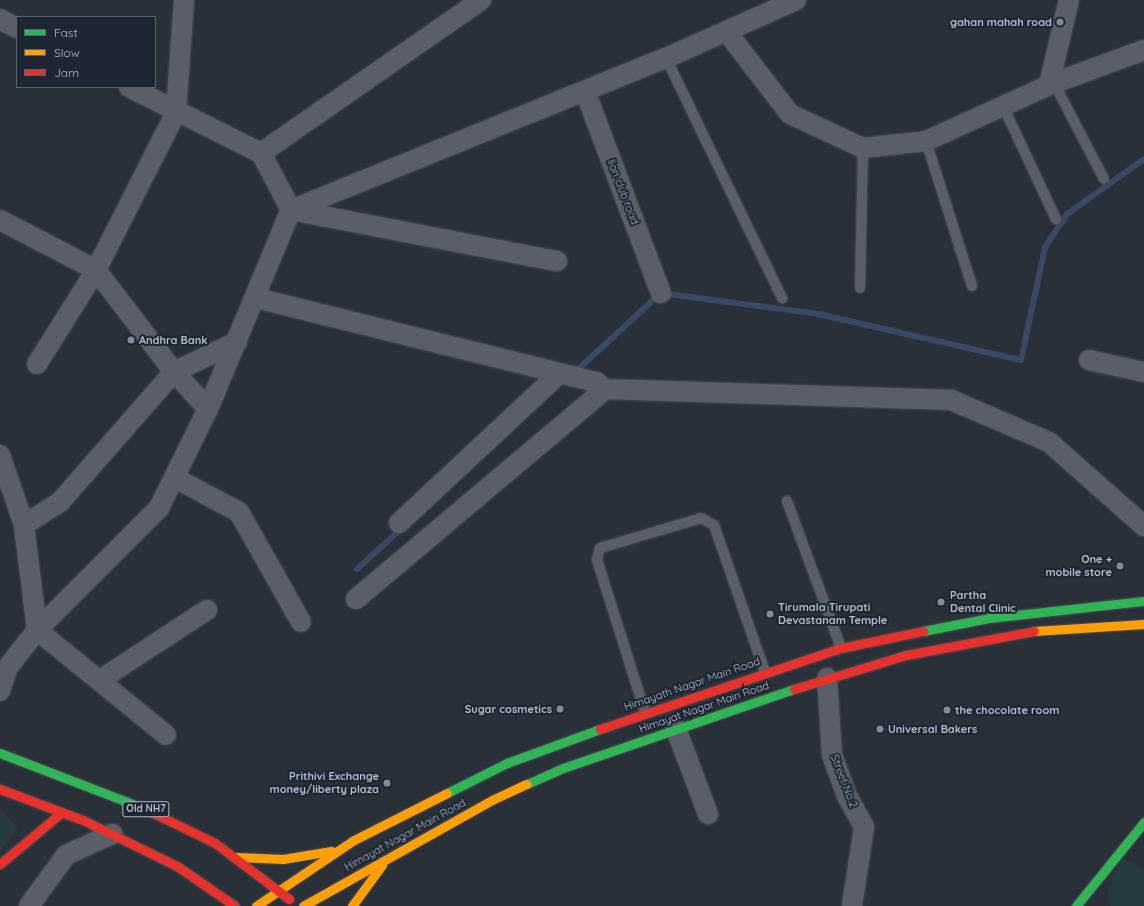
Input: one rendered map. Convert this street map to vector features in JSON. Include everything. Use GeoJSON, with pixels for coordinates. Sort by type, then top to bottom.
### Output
{"type":"FeatureCollection","features":[{"type":"Feature","properties":{"kind":"main road","name":"Himayath Nagar Main Road"},"geometry":{"type":"LineString","coordinates":[[256,906],[340,850],[507,763],[645,712],[841,648],[989,618],[1144,601]]}},
{"type":"Feature","properties":{"kind":"main road","name":"Himayat Nagar Main Road"},"geometry":{"type":"LineString","coordinates":[[303,906],[492,800],[563,768],[827,678],[906,655],[1024,632],[1144,624]]}},
{"type":"Feature","properties":{"kind":"main road","name":"Old NH7"},"geometry":{"type":"LineString","coordinates":[[0,753],[120,797],[237,857],[280,889],[296,906]]}},
{"type":"Feature","properties":{"kind":"main road"},"geometry":{"type":"LineString","coordinates":[[0,789],[62,812],[112,834],[177,866],[235,906]]}},
{"type":"Feature","properties":{"kind":"main road"},"geometry":{"type":"LineString","coordinates":[[0,864],[62,812]]}},
{"type":"Feature","properties":{"kind":"main road"},"geometry":{"type":"LineString","coordinates":[[1076,906],[1144,822]]}},
{"type":"Feature","properties":{"kind":"main road"},"geometry":{"type":"LineString","coordinates":[[237,857],[283,860],[340,850]]}},
{"type":"Feature","properties":{"kind":"main road"},"geometry":{"type":"LineString","coordinates":[[352,906],[386,859]]}},
{"type":"Feature","properties":{"kind":"street"},"geometry":{"type":"LineString","coordinates":[[37,364],[96,270],[176,112],[184,0]]}},
{"type":"Feature","properties":{"kind":"street"},"geometry":{"type":"LineString","coordinates":[[261,153],[481,0]]}},
{"type":"Feature","properties":{"kind":"street"},"geometry":{"type":"LineString","coordinates":[[0,691],[4,659],[37,630],[159,508],[208,409],[256,298],[291,210],[666,58],[796,0]]}},
{"type":"Feature","properties":{"kind":"street"},"geometry":{"type":"LineString","coordinates":[[1052,84],[1069,0]]}},
{"type":"Feature","properties":{"kind":"street"},"geometry":{"type":"LineString","coordinates":[[0,19],[16,27]]}},
{"type":"Feature","properties":{"kind":"street"},"geometry":{"type":"LineString","coordinates":[[727,32],[790,114],[863,148],[926,141],[1052,84],[1144,50]]}},
{"type":"Feature","properties":{"kind":"street"},"geometry":{"type":"LineString","coordinates":[[131,88],[176,112],[261,153],[291,210]]}},
{"type":"Feature","properties":{"kind":"street","name":"lion club road"},"geometry":{"type":"LineString","coordinates":[[585,91],[661,293]]}},
{"type":"Feature","properties":{"kind":"street"},"geometry":{"type":"LineString","coordinates":[[291,210],[557,261]]}},
{"type":"Feature","properties":{"kind":"street"},"geometry":{"type":"LineString","coordinates":[[0,220],[96,270],[174,372],[208,409]]}},
{"type":"Feature","properties":{"kind":"street"},"geometry":{"type":"LineString","coordinates":[[256,298],[559,374],[601,386],[951,400],[1049,442],[1144,526]]}},
{"type":"Feature","properties":{"kind":"street"},"geometry":{"type":"LineString","coordinates":[[24,525],[60,502],[174,372],[237,342]]}},
{"type":"Feature","properties":{"kind":"street"},"geometry":{"type":"LineString","coordinates":[[1089,360],[1144,372]]}},
{"type":"Feature","properties":{"kind":"street"},"geometry":{"type":"LineString","coordinates":[[399,523],[559,374]]}},
{"type":"Feature","properties":{"kind":"street"},"geometry":{"type":"LineString","coordinates":[[356,599],[601,386]]}},
{"type":"Feature","properties":{"kind":"street"},"geometry":{"type":"LineString","coordinates":[[0,455],[24,525],[37,630],[166,735]]}},
{"type":"Feature","properties":{"kind":"street"},"geometry":{"type":"LineString","coordinates":[[175,478],[239,512],[301,622]]}},
{"type":"Feature","properties":{"kind":"street"},"geometry":{"type":"LineString","coordinates":[[100,680],[207,610]]}},
{"type":"Feature","properties":{"kind":"street","name":"Street No.2"},"geometry":{"type":"LineString","coordinates":[[827,678],[832,755],[847,796],[864,827],[852,906]]}},
{"type":"Feature","properties":{"kind":"street"},"geometry":{"type":"LineString","coordinates":[[676,730],[708,814]]}},
{"type":"Feature","properties":{"kind":"street"},"geometry":{"type":"LineString","coordinates":[[29,906],[66,855],[112,834]]}},
{"type":"Feature","properties":{"kind":"lane"},"geometry":{"type":"LineString","coordinates":[[666,58],[782,298]]}},
{"type":"Feature","properties":{"kind":"lane"},"geometry":{"type":"LineString","coordinates":[[1052,84],[1104,179]]}},
{"type":"Feature","properties":{"kind":"lane"},"geometry":{"type":"LineString","coordinates":[[1003,106],[1056,219]]}},
{"type":"Feature","properties":{"kind":"lane"},"geometry":{"type":"LineString","coordinates":[[926,141],[972,286]]}},
{"type":"Feature","properties":{"kind":"lane"},"geometry":{"type":"LineString","coordinates":[[860,288],[863,148]]}},
{"type":"Feature","properties":{"kind":"lane"},"geometry":{"type":"LineString","coordinates":[[787,501],[841,648]]}},
{"type":"Feature","properties":{"kind":"lane"},"geometry":{"type":"LineString","coordinates":[[645,712],[598,560],[600,548],[701,518],[714,524],[765,672]]}},
{"type":"Feature","properties":{"kind":"green space"},"geometry":{"type":"Polygon","coordinates":[[[0,808],[18,828],[0,851],[0,808]]]}},
{"type":"Feature","properties":{"kind":"green space"},"geometry":{"type":"Polygon","coordinates":[[[1123,857],[1144,871],[1144,906],[1110,906],[1107,888],[1123,857]]]}},
{"type":"Feature","properties":{"kind":"waterway"},"geometry":{"type":"LineString","coordinates":[[575,372],[661,293],[818,314],[1021,360],[1045,247],[1067,214],[1144,159]]}},
{"type":"Feature","properties":{"kind":"waterway"},"geometry":{"type":"LineString","coordinates":[[357,569],[403,527]]}},
{"type":"Feature","properties":{"kind":"traffic: fast"},"geometry":{"type":"LineString","coordinates":[[923,631],[989,618],[1144,601]]}},
{"type":"Feature","properties":{"kind":"traffic: fast"},"geometry":{"type":"LineString","coordinates":[[527,784],[563,768],[794,689]]}},
{"type":"Feature","properties":{"kind":"traffic: fast"},"geometry":{"type":"LineString","coordinates":[[447,793],[507,763],[600,729]]}},
{"type":"Feature","properties":{"kind":"traffic: fast"},"geometry":{"type":"LineString","coordinates":[[0,753],[143,808]]}},
{"type":"Feature","properties":{"kind":"traffic: fast"},"geometry":{"type":"LineString","coordinates":[[1076,906],[1144,822]]}},
{"type":"Feature","properties":{"kind":"traffic: slow"},"geometry":{"type":"LineString","coordinates":[[1034,631],[1144,624]]}},
{"type":"Feature","properties":{"kind":"traffic: slow"},"geometry":{"type":"LineString","coordinates":[[303,906],[492,800],[527,784]]}},
{"type":"Feature","properties":{"kind":"traffic: slow"},"geometry":{"type":"LineString","coordinates":[[256,906],[354,840],[447,793]]}},
{"type":"Feature","properties":{"kind":"traffic: slow"},"geometry":{"type":"LineString","coordinates":[[237,857],[283,859],[331,851]]}},
{"type":"Feature","properties":{"kind":"traffic: slow"},"geometry":{"type":"LineString","coordinates":[[352,906],[382,865]]}},
{"type":"Feature","properties":{"kind":"traffic: jam"},"geometry":{"type":"LineString","coordinates":[[600,729],[841,648],[923,631]]}},
{"type":"Feature","properties":{"kind":"traffic: jam"},"geometry":{"type":"LineString","coordinates":[[794,689],[906,655],[1034,631]]}},
{"type":"Feature","properties":{"kind":"traffic: jam"},"geometry":{"type":"LineString","coordinates":[[0,789],[83,820],[177,866],[235,906]]}},
{"type":"Feature","properties":{"kind":"traffic: jam"},"geometry":{"type":"LineString","coordinates":[[143,808],[215,843],[289,899]]}},
{"type":"Feature","properties":{"kind":"traffic: jam"},"geometry":{"type":"LineString","coordinates":[[0,864],[62,812]]}},
{"type":"Feature","properties":{"kind":"place","name":"gahan mahah road"},"geometry":{"type":"Point","coordinates":[1060,22]}},
{"type":"Feature","properties":{"kind":"place","name":"Andhra Bank"},"geometry":{"type":"Point","coordinates":[131,340]}},
{"type":"Feature","properties":{"kind":"place","name":"One + mobile store"},"geometry":{"type":"Point","coordinates":[1120,566]}},
{"type":"Feature","properties":{"kind":"place","name":"Partha Dental Clinic"},"geometry":{"type":"Point","coordinates":[941,602]}},
{"type":"Feature","properties":{"kind":"place","name":"Tirumala Tirupati Devastanam Temple"},"geometry":{"type":"Point","coordinates":[770,614]}},
{"type":"Feature","properties":{"kind":"place","name":"Sugar cosmetics"},"geometry":{"type":"Point","coordinates":[560,709]}},
{"type":"Feature","properties":{"kind":"place","name":"the chocolate room"},"geometry":{"type":"Point","coordinates":[947,710]}},
{"type":"Feature","properties":{"kind":"place","name":"Universal Bakers"},"geometry":{"type":"Point","coordinates":[880,729]}},
{"type":"Feature","properties":{"kind":"place","name":"Prithivi Exchange money/liberty plaza"},"geometry":{"type":"Point","coordinates":[387,783]}}]}
